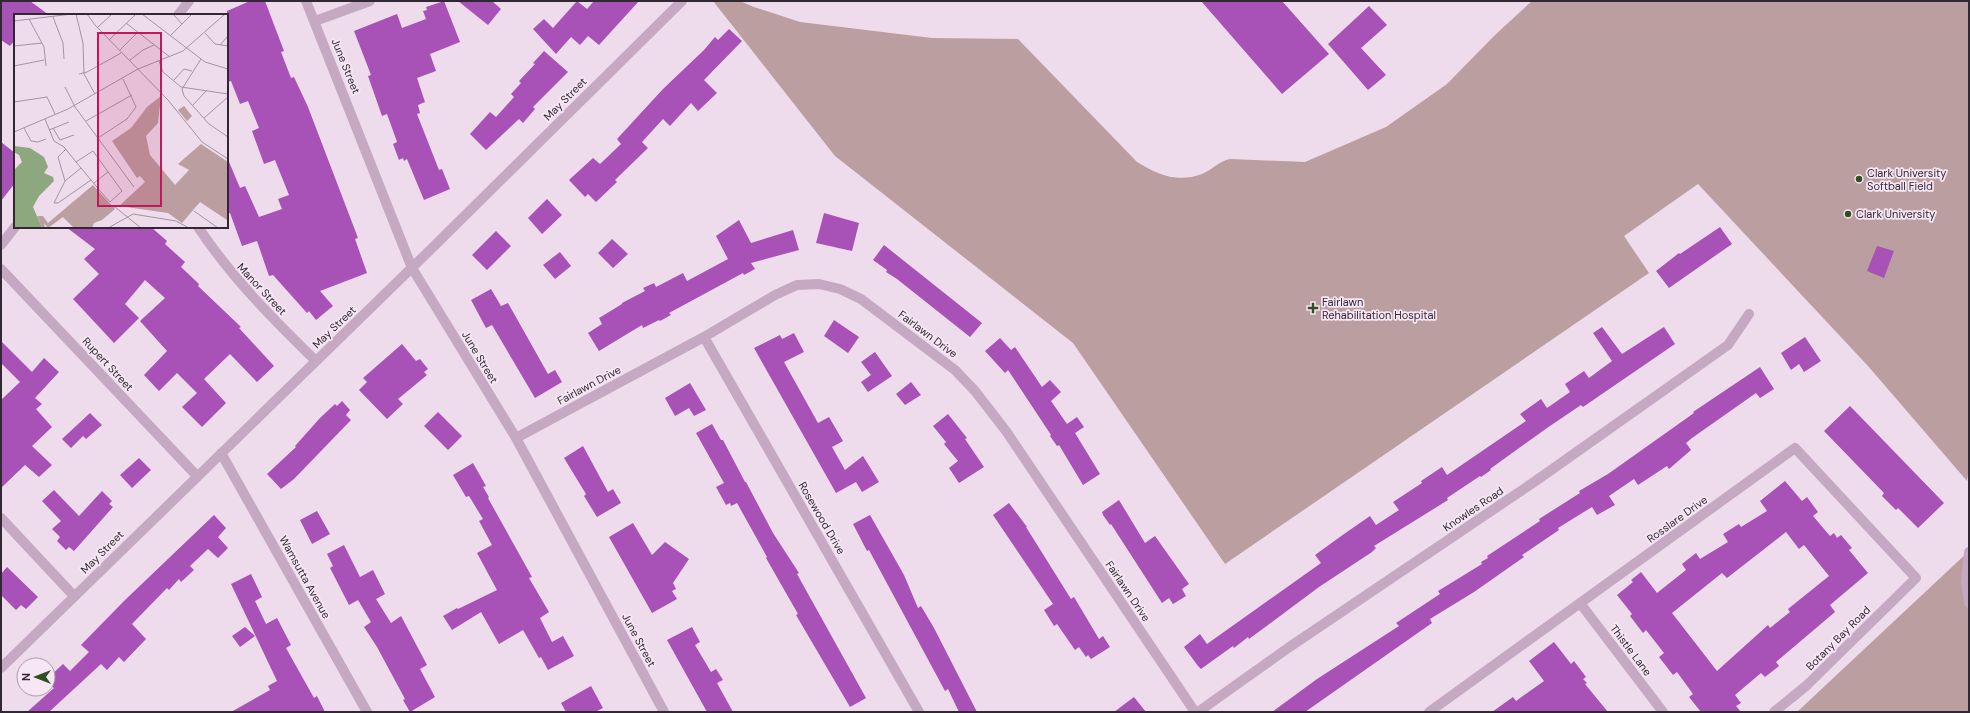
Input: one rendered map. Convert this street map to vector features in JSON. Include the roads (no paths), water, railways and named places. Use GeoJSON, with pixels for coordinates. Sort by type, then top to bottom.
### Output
{"type":"FeatureCollection","features":[{"type":"Feature","properties":{"kind":"street"},"geometry":{"type":"LineString","coordinates":[[179,14],[189,1]]}},
{"type":"Feature","properties":{"kind":"street","name":"June Street"},"geometry":{"type":"LineString","coordinates":[[306,1],[412,268],[516,438],[664,712]]}},
{"type":"Feature","properties":{"kind":"street"},"geometry":{"type":"LineString","coordinates":[[315,21],[370,1]]}},
{"type":"Feature","properties":{"kind":"street","name":"May Street"},"geometry":{"type":"LineString","coordinates":[[1,668],[412,268],[682,1]]}},
{"type":"Feature","properties":{"kind":"street"},"geometry":{"type":"LineString","coordinates":[[1,245],[14,228]]}},
{"type":"Feature","properties":{"kind":"street","name":"Manor Street"},"geometry":{"type":"LineString","coordinates":[[199,228],[224,264],[251,296],[316,361]]}},
{"type":"Feature","properties":{"kind":"street","name":"Rupert Street"},"geometry":{"type":"LineString","coordinates":[[1,269],[197,476]]}},
{"type":"Feature","properties":{"kind":"street","name":"Fairlawn Drive"},"geometry":{"type":"LineString","coordinates":[[516,438],[704,337],[775,295],[797,285],[818,284],[840,289],[861,299],[955,370],[975,391],[1006,431],[1195,712]]}},
{"type":"Feature","properties":{"kind":"street","name":"Knowles Road"},"geometry":{"type":"LineString","coordinates":[[1198,712],[1288,648],[1537,480],[1728,345],[1749,314]]}},
{"type":"Feature","properties":{"kind":"street","name":"Rosewood Drive"},"geometry":{"type":"LineString","coordinates":[[704,337],[919,712]]}},
{"type":"Feature","properties":{"kind":"street","name":"Rosslare Drive"},"geometry":{"type":"LineString","coordinates":[[1429,712],[1796,448],[1916,578]]}},
{"type":"Feature","properties":{"kind":"street","name":"Wamsutta Avenue"},"geometry":{"type":"LineString","coordinates":[[221,453],[367,712]]}},
{"type":"Feature","properties":{"kind":"street"},"geometry":{"type":"LineString","coordinates":[[1,518],[74,596]]}},
{"type":"Feature","properties":{"kind":"street"},"geometry":{"type":"LineString","coordinates":[[1969,552],[1966,582],[1969,603]]}},
{"type":"Feature","properties":{"kind":"street","name":"Botany Bay Road"},"geometry":{"type":"LineString","coordinates":[[1774,712],[1806,686],[1916,578]]}},
{"type":"Feature","properties":{"kind":"street","name":"Thistle Lane"},"geometry":{"type":"LineString","coordinates":[[1580,603],[1663,712]]}},
{"type":"Feature","properties":{"kind":"place","name":"Clark University Softball Field"},"geometry":{"type":"Point","coordinates":[1859,179]}},
{"type":"Feature","properties":{"kind":"place","name":"Clark University"},"geometry":{"type":"Point","coordinates":[1848,214]}},
{"type":"Feature","properties":{"kind":"place","name":"Fairlawn Rehabilitation Hospital"},"geometry":{"type":"Point","coordinates":[1313,308]}}]}
